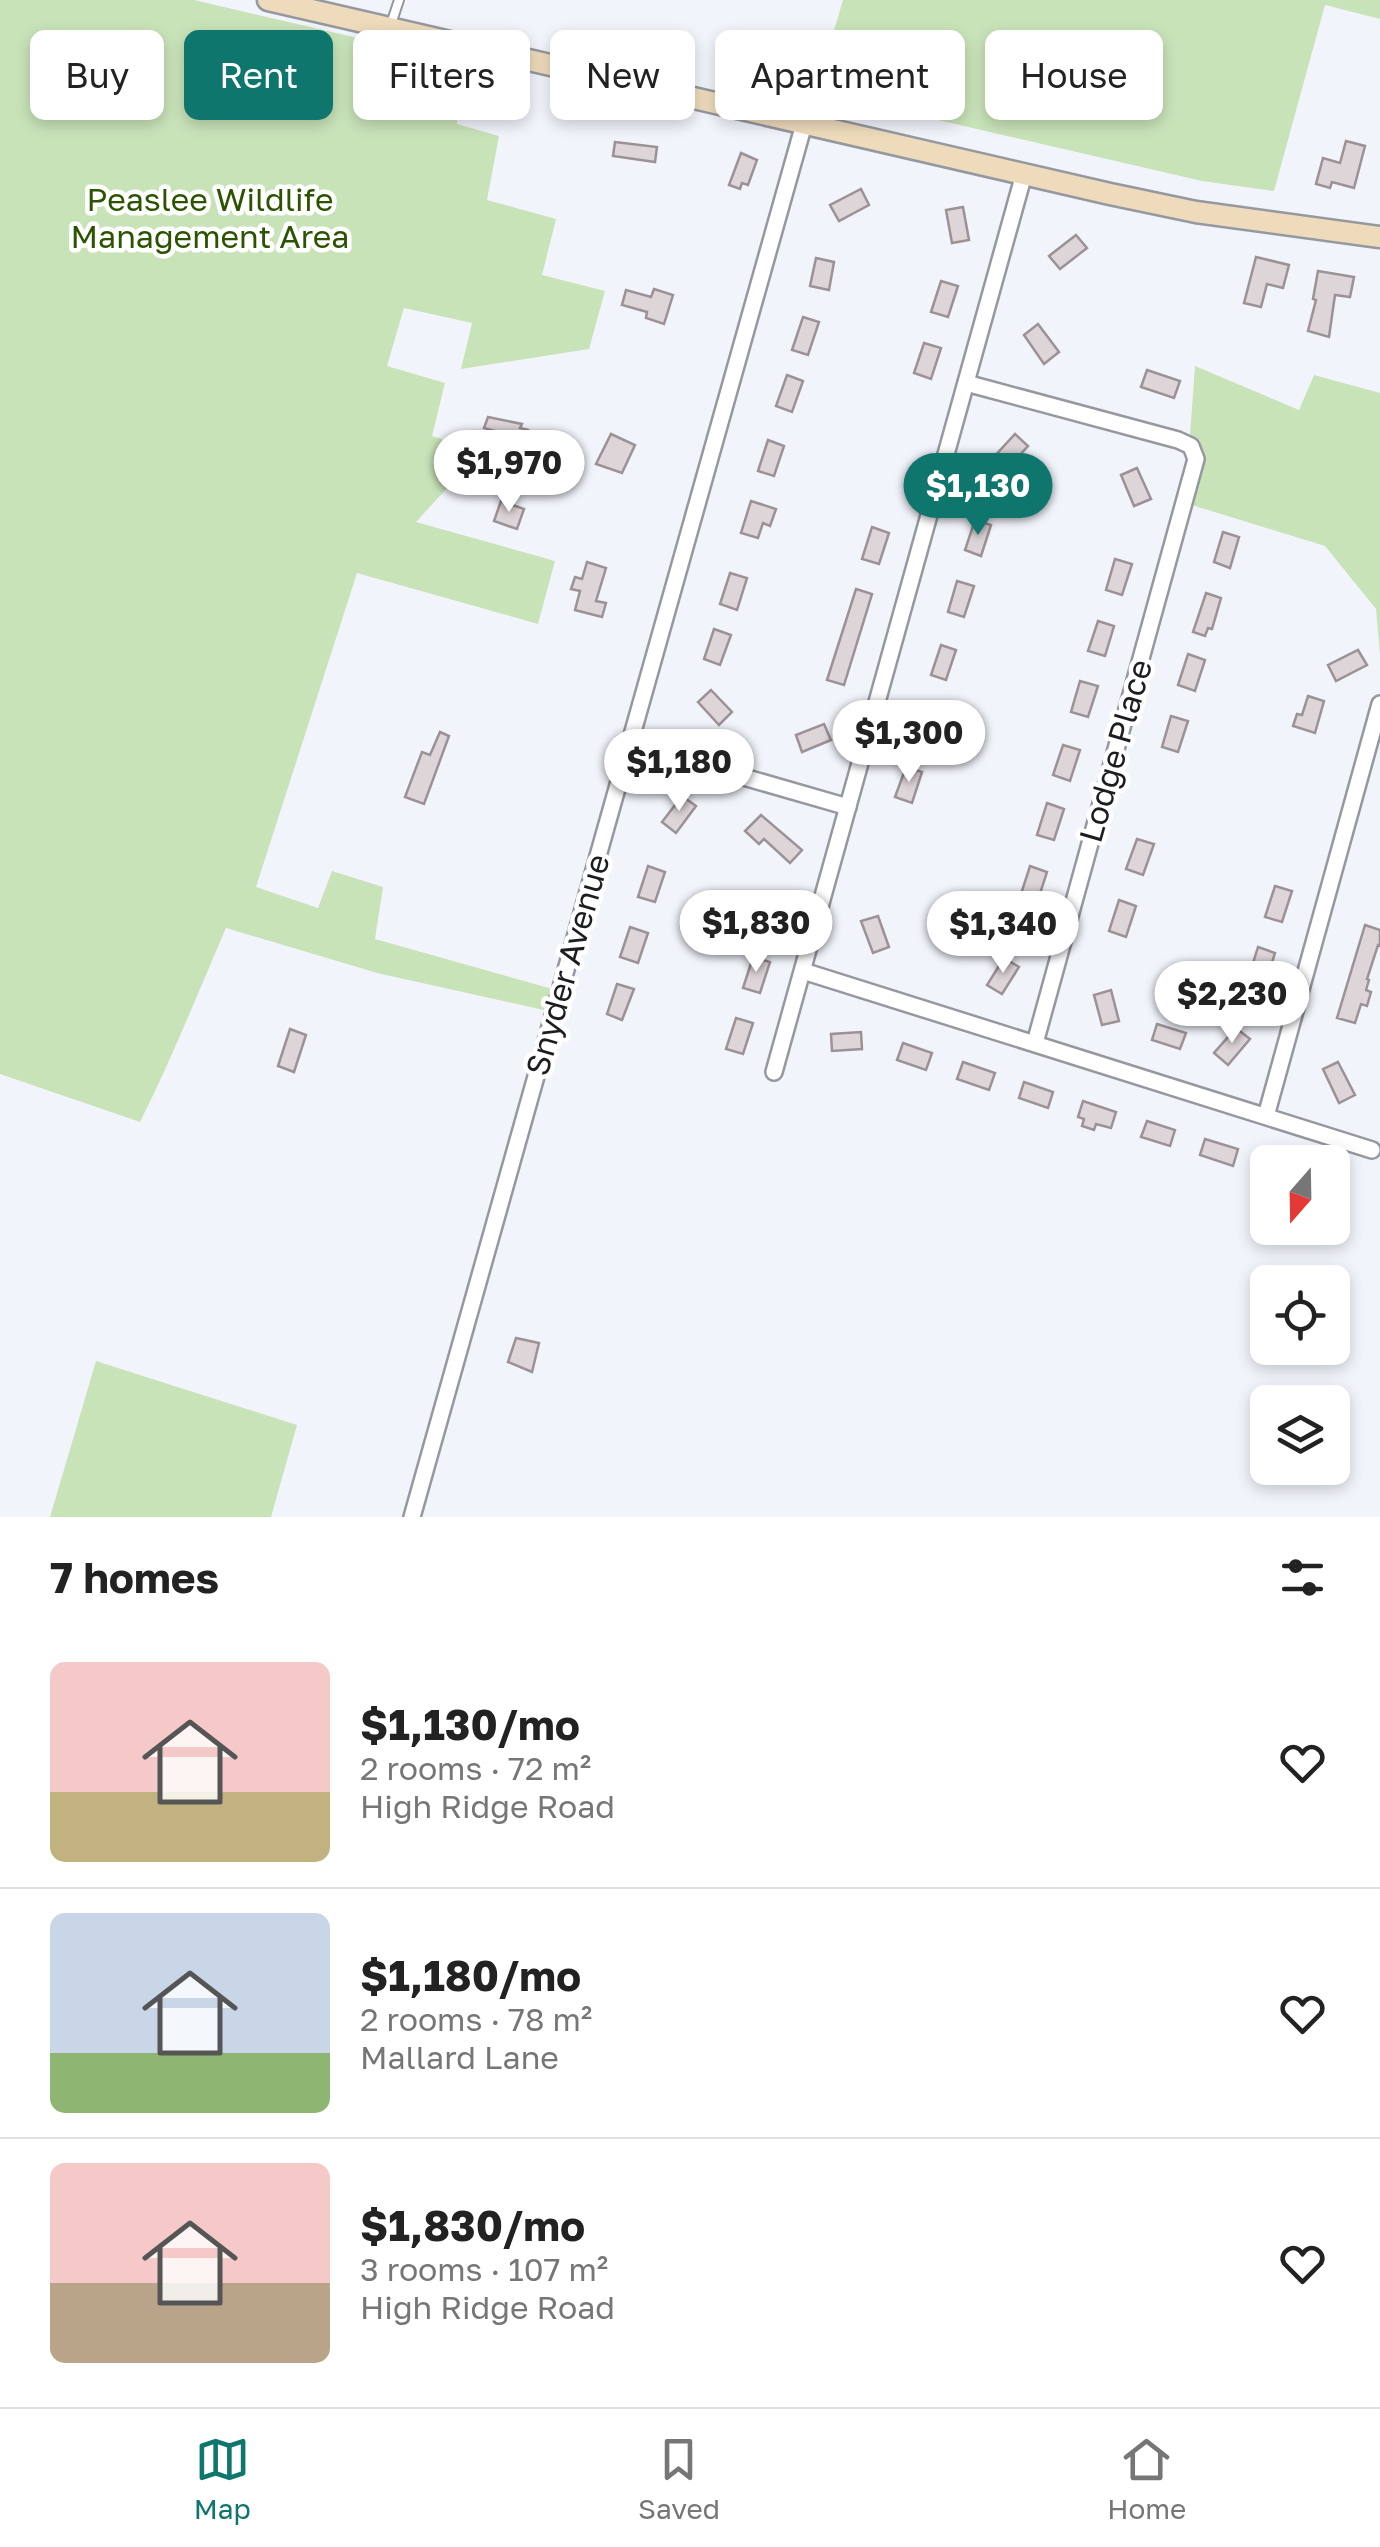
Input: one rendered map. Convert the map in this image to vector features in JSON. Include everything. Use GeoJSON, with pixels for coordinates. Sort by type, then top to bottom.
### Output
{"type":"FeatureCollection","features":[{"type":"Feature","properties":{"kind":"street"},"geometry":{"type":"LineString","coordinates":[[268,0],[1168,206],[1380,237]]}},
{"type":"Feature","properties":{"kind":"street","name":"Snyder Avenue"},"geometry":{"type":"LineString","coordinates":[[412,1517],[804,124]]}},
{"type":"Feature","properties":{"kind":"street"},"geometry":{"type":"LineString","coordinates":[[774,1072],[1024,174]]}},
{"type":"Feature","properties":{"kind":"street","name":"Lodge Place"},"geometry":{"type":"LineString","coordinates":[[966,383],[1178,440],[1191,446],[1196,459],[1034,1044]]}},
{"type":"Feature","properties":{"kind":"street"},"geometry":{"type":"LineString","coordinates":[[1266,1116],[1380,704]]}},
{"type":"Feature","properties":{"kind":"street"},"geometry":{"type":"LineString","coordinates":[[630,744],[848,807]]}},
{"type":"Feature","properties":{"kind":"street"},"geometry":{"type":"LineString","coordinates":[[803,971],[1372,1150]]}},
{"type":"Feature","properties":{"kind":"lane"},"geometry":{"type":"LineString","coordinates":[[390,28],[399,0]]}},
{"type":"Feature","properties":{"kind":"green space","name":"Peaslee Wildlife Management Area"},"geometry":{"type":"Polygon","coordinates":[[[0,0],[194,0],[323,30],[184,30],[184,120],[333,120],[333,32],[353,37],[353,120],[457,120],[457,124],[499,136],[487,200],[556,219],[542,275],[605,291],[589,349],[461,369],[472,323],[404,308],[387,366],[445,383],[432,436],[481,451],[416,522],[555,561],[538,624],[357,573],[256,887],[318,908],[332,871],[383,887],[375,939],[563,992],[557,1013],[377,973],[226,928],[140,1122],[0,1074],[0,0]]]}},
{"type":"Feature","properties":{"kind":"green space"},"geometry":{"type":"Polygon","coordinates":[[[843,0],[1380,0],[1380,19],[1325,5],[1274,191],[1202,181],[938,120],[965,120],[965,30],[834,30],[843,0]]]}},
{"type":"Feature","properties":{"kind":"green space"},"geometry":{"type":"Polygon","coordinates":[[[1195,366],[1299,410],[1314,375],[1380,393],[1380,655],[1376,609],[1325,546],[1185,503],[1195,366]]]}},
{"type":"Feature","properties":{"kind":"green space"},"geometry":{"type":"Polygon","coordinates":[[[96,1361],[297,1425],[271,1517],[50,1517],[96,1361]]]}},
{"type":"Feature","properties":{"kind":"building"},"geometry":{"type":"Polygon","coordinates":[[[1346,141],[1365,146],[1354,188],[1332,182],[1330,188],[1316,184],[1323,158],[1340,163],[1346,141]]]}},
{"type":"Feature","properties":{"kind":"building"},"geometry":{"type":"Polygon","coordinates":[[[615,142],[657,147],[655,162],[613,156],[615,142]]]}},
{"type":"Feature","properties":{"kind":"building"},"geometry":{"type":"Polygon","coordinates":[[[741,153],[757,160],[748,185],[742,183],[740,189],[729,185],[741,153]]]}},
{"type":"Feature","properties":{"kind":"building"},"geometry":{"type":"Polygon","coordinates":[[[861,189],[869,205],[839,221],[830,205],[861,189]]]}},
{"type":"Feature","properties":{"kind":"building"},"geometry":{"type":"Polygon","coordinates":[[[963,207],[969,240],[952,243],[946,210],[963,207]]]}},
{"type":"Feature","properties":{"kind":"building"},"geometry":{"type":"Polygon","coordinates":[[[1076,235],[1087,248],[1060,269],[1049,256],[1076,235]]]}},
{"type":"Feature","properties":{"kind":"building"},"geometry":{"type":"Polygon","coordinates":[[[1256,257],[1289,265],[1283,288],[1267,284],[1261,307],[1244,303],[1256,257]]]}},
{"type":"Feature","properties":{"kind":"building"},"geometry":{"type":"Polygon","coordinates":[[[816,258],[834,262],[829,290],[810,286],[816,258]]]}},
{"type":"Feature","properties":{"kind":"building"},"geometry":{"type":"Polygon","coordinates":[[[1318,271],[1354,277],[1350,297],[1335,295],[1329,337],[1308,331],[1318,271]]]}},
{"type":"Feature","properties":{"kind":"building"},"geometry":{"type":"Polygon","coordinates":[[[941,281],[958,286],[948,317],[931,312],[941,281]]]}},
{"type":"Feature","properties":{"kind":"building"},"geometry":{"type":"Polygon","coordinates":[[[654,289],[673,295],[664,324],[646,318],[647,312],[622,305],[626,290],[651,297],[654,289]]]}},
{"type":"Feature","properties":{"kind":"building"},"geometry":{"type":"Polygon","coordinates":[[[803,317],[819,322],[808,355],[792,350],[803,317]]]}},
{"type":"Feature","properties":{"kind":"building"},"geometry":{"type":"Polygon","coordinates":[[[1038,324],[1059,352],[1044,364],[1024,335],[1038,324]]]}},
{"type":"Feature","properties":{"kind":"building"},"geometry":{"type":"Polygon","coordinates":[[[924,343],[941,348],[931,379],[914,373],[924,343]]]}},
{"type":"Feature","properties":{"kind":"building"},"geometry":{"type":"Polygon","coordinates":[[[1147,370],[1180,381],[1174,398],[1141,387],[1147,370]]]}},
{"type":"Feature","properties":{"kind":"building"},"geometry":{"type":"Polygon","coordinates":[[[787,375],[803,381],[792,412],[776,406],[787,375]]]}},
{"type":"Feature","properties":{"kind":"building"},"geometry":{"type":"Polygon","coordinates":[[[488,417],[522,424],[520,428],[528,430],[525,440],[484,428],[488,417]]]}},
{"type":"Feature","properties":{"kind":"building"},"geometry":{"type":"Polygon","coordinates":[[[611,434],[635,445],[622,473],[596,464],[611,434]]]}},
{"type":"Feature","properties":{"kind":"building"},"geometry":{"type":"Polygon","coordinates":[[[1015,434],[1028,446],[1005,471],[992,459],[1015,434]]]}},
{"type":"Feature","properties":{"kind":"building"},"geometry":{"type":"Polygon","coordinates":[[[768,440],[784,446],[774,476],[758,471],[768,440]]]}},
{"type":"Feature","properties":{"kind":"building"},"geometry":{"type":"Polygon","coordinates":[[[1137,468],[1151,499],[1134,506],[1121,475],[1137,468]]]}},
{"type":"Feature","properties":{"kind":"building"},"geometry":{"type":"Polygon","coordinates":[[[501,501],[524,509],[517,529],[494,521],[501,501]]]}},
{"type":"Feature","properties":{"kind":"building"},"geometry":{"type":"Polygon","coordinates":[[[751,501],[776,509],[770,526],[763,523],[758,538],[741,533],[751,501]]]}},
{"type":"Feature","properties":{"kind":"building"},"geometry":{"type":"Polygon","coordinates":[[[975,520],[991,525],[981,556],[965,550],[975,520]]]}},
{"type":"Feature","properties":{"kind":"building"},"geometry":{"type":"Polygon","coordinates":[[[872,527],[889,533],[879,564],[862,559],[872,527]]]}},
{"type":"Feature","properties":{"kind":"building"},"geometry":{"type":"Polygon","coordinates":[[[1223,532],[1239,537],[1230,568],[1214,562],[1223,532]]]}},
{"type":"Feature","properties":{"kind":"building"},"geometry":{"type":"Polygon","coordinates":[[[1115,559],[1132,564],[1122,595],[1106,590],[1115,559]]]}},
{"type":"Feature","properties":{"kind":"building"},"geometry":{"type":"Polygon","coordinates":[[[587,562],[606,568],[596,601],[606,603],[602,617],[575,610],[580,591],[571,589],[575,577],[582,579],[587,562]]]}},
{"type":"Feature","properties":{"kind":"building"},"geometry":{"type":"Polygon","coordinates":[[[730,573],[747,578],[737,610],[720,604],[730,573]]]}},
{"type":"Feature","properties":{"kind":"building"},"geometry":{"type":"Polygon","coordinates":[[[957,581],[974,586],[964,617],[948,612],[957,581]]]}},
{"type":"Feature","properties":{"kind":"building"},"geometry":{"type":"Polygon","coordinates":[[[856,589],[872,594],[844,685],[827,680],[856,589]]]}},
{"type":"Feature","properties":{"kind":"building"},"geometry":{"type":"Polygon","coordinates":[[[1206,593],[1221,598],[1212,629],[1208,628],[1205,636],[1193,632],[1206,593]]]}},
{"type":"Feature","properties":{"kind":"building"},"geometry":{"type":"Polygon","coordinates":[[[1098,621],[1114,626],[1105,656],[1088,651],[1098,621]]]}},
{"type":"Feature","properties":{"kind":"building"},"geometry":{"type":"Polygon","coordinates":[[[714,629],[731,635],[720,665],[704,659],[714,629]]]}},
{"type":"Feature","properties":{"kind":"building"},"geometry":{"type":"Polygon","coordinates":[[[941,645],[956,650],[946,680],[931,675],[941,645]]]}},
{"type":"Feature","properties":{"kind":"building"},"geometry":{"type":"Polygon","coordinates":[[[1358,650],[1367,665],[1336,681],[1328,665],[1358,650]]]}},
{"type":"Feature","properties":{"kind":"building"},"geometry":{"type":"Polygon","coordinates":[[[1188,654],[1205,660],[1195,691],[1178,685],[1188,654]]]}},
{"type":"Feature","properties":{"kind":"building"},"geometry":{"type":"Polygon","coordinates":[[[1080,681],[1098,686],[1088,717],[1071,712],[1080,681]]]}},
{"type":"Feature","properties":{"kind":"building"},"geometry":{"type":"Polygon","coordinates":[[[711,690],[732,712],[719,725],[698,702],[711,690]]]}},
{"type":"Feature","properties":{"kind":"building"},"geometry":{"type":"Polygon","coordinates":[[[1308,696],[1324,701],[1315,733],[1293,726],[1297,714],[1302,715],[1308,696]]]}},
{"type":"Feature","properties":{"kind":"building"},"geometry":{"type":"Polygon","coordinates":[[[922,706],[939,712],[930,743],[912,738],[922,706]]]}},
{"type":"Feature","properties":{"kind":"building"},"geometry":{"type":"Polygon","coordinates":[[[1171,716],[1188,721],[1178,752],[1162,747],[1171,716]]]}},
{"type":"Feature","properties":{"kind":"building"},"geometry":{"type":"Polygon","coordinates":[[[824,724],[831,740],[802,752],[796,735],[824,724]]]}},
{"type":"Feature","properties":{"kind":"building"},"geometry":{"type":"Polygon","coordinates":[[[440,732],[449,736],[424,804],[405,797],[422,752],[430,755],[440,732]]]}},
{"type":"Feature","properties":{"kind":"building"},"geometry":{"type":"Polygon","coordinates":[[[1063,745],[1080,750],[1070,781],[1053,775],[1063,745]]]}},
{"type":"Feature","properties":{"kind":"building"},"geometry":{"type":"Polygon","coordinates":[[[906,767],[922,772],[912,803],[895,797],[906,767]]]}},
{"type":"Feature","properties":{"kind":"building"},"geometry":{"type":"Polygon","coordinates":[[[682,796],[696,806],[676,833],[662,822],[682,796]]]}},
{"type":"Feature","properties":{"kind":"building"},"geometry":{"type":"Polygon","coordinates":[[[1047,803],[1064,809],[1054,840],[1037,835],[1047,803]]]}},
{"type":"Feature","properties":{"kind":"building"},"geometry":{"type":"Polygon","coordinates":[[[761,815],[802,850],[790,863],[764,839],[759,844],[745,831],[761,815]]]}},
{"type":"Feature","properties":{"kind":"building"},"geometry":{"type":"Polygon","coordinates":[[[1137,839],[1154,844],[1143,875],[1126,869],[1137,839]]]}},
{"type":"Feature","properties":{"kind":"building"},"geometry":{"type":"Polygon","coordinates":[[[648,866],[665,872],[655,902],[638,897],[648,866]]]}},
{"type":"Feature","properties":{"kind":"building"},"geometry":{"type":"Polygon","coordinates":[[[1030,866],[1047,872],[1037,903],[1020,897],[1030,866]]]}},
{"type":"Feature","properties":{"kind":"building"},"geometry":{"type":"Polygon","coordinates":[[[1275,886],[1292,891],[1282,922],[1265,917],[1275,886]]]}},
{"type":"Feature","properties":{"kind":"building"},"geometry":{"type":"Polygon","coordinates":[[[770,898],[786,903],[776,933],[760,928],[770,898]]]}},
{"type":"Feature","properties":{"kind":"building"},"geometry":{"type":"Polygon","coordinates":[[[1119,900],[1136,906],[1126,937],[1109,931],[1119,900]]]}},
{"type":"Feature","properties":{"kind":"building"},"geometry":{"type":"Polygon","coordinates":[[[878,916],[889,947],[873,953],[861,921],[878,916]]]}},
{"type":"Feature","properties":{"kind":"building"},"geometry":{"type":"Polygon","coordinates":[[[1365,925],[1380,930],[1380,946],[1367,979],[1366,990],[1371,992],[1367,1006],[1361,1004],[1355,1023],[1337,1018],[1365,925]]]}},
{"type":"Feature","properties":{"kind":"building"},"geometry":{"type":"Polygon","coordinates":[[[630,927],[648,933],[638,963],[620,957],[630,927]]]}},
{"type":"Feature","properties":{"kind":"building"},"geometry":{"type":"Polygon","coordinates":[[[1258,947],[1275,953],[1265,984],[1248,979],[1258,947]]]}},
{"type":"Feature","properties":{"kind":"building"},"geometry":{"type":"Polygon","coordinates":[[[753,957],[770,962],[760,993],[743,988],[753,957]]]}},
{"type":"Feature","properties":{"kind":"building"},"geometry":{"type":"Polygon","coordinates":[[[1004,958],[1019,967],[1002,994],[987,985],[1004,958]]]}},
{"type":"Feature","properties":{"kind":"building"},"geometry":{"type":"Polygon","coordinates":[[[617,984],[634,989],[622,1020],[607,1014],[617,984]]]}},
{"type":"Feature","properties":{"kind":"building"},"geometry":{"type":"Polygon","coordinates":[[[1111,990],[1119,1021],[1102,1025],[1094,995],[1111,990]]]}},
{"type":"Feature","properties":{"kind":"building"},"geometry":{"type":"Polygon","coordinates":[[[736,1018],[753,1023],[743,1054],[726,1049],[736,1018]]]}},
{"type":"Feature","properties":{"kind":"building"},"geometry":{"type":"Polygon","coordinates":[[[1157,1024],[1186,1033],[1180,1049],[1152,1040],[1157,1024]]]}},
{"type":"Feature","properties":{"kind":"building"},"geometry":{"type":"Polygon","coordinates":[[[1236,1028],[1250,1039],[1228,1065],[1214,1053],[1236,1028]]]}},
{"type":"Feature","properties":{"kind":"building"},"geometry":{"type":"Polygon","coordinates":[[[290,1029],[306,1035],[294,1072],[278,1066],[290,1029]]]}},
{"type":"Feature","properties":{"kind":"building"},"geometry":{"type":"Polygon","coordinates":[[[861,1032],[862,1049],[832,1051],[831,1034],[861,1032]]]}},
{"type":"Feature","properties":{"kind":"building"},"geometry":{"type":"Polygon","coordinates":[[[903,1043],[932,1053],[926,1070],[897,1060],[903,1043]]]}},
{"type":"Feature","properties":{"kind":"building"},"geometry":{"type":"Polygon","coordinates":[[[963,1062],[995,1073],[989,1090],[957,1079],[963,1062]]]}},
{"type":"Feature","properties":{"kind":"building"},"geometry":{"type":"Polygon","coordinates":[[[1338,1062],[1355,1095],[1339,1103],[1323,1069],[1338,1062]]]}},
{"type":"Feature","properties":{"kind":"building"},"geometry":{"type":"Polygon","coordinates":[[[1024,1082],[1053,1092],[1048,1108],[1019,1098],[1024,1082]]]}},
{"type":"Feature","properties":{"kind":"building"},"geometry":{"type":"Polygon","coordinates":[[[1083,1101],[1116,1112],[1111,1128],[1096,1124],[1094,1130],[1082,1126],[1084,1119],[1078,1117],[1083,1101]]]}},
{"type":"Feature","properties":{"kind":"building"},"geometry":{"type":"Polygon","coordinates":[[[1147,1121],[1175,1130],[1170,1146],[1141,1137],[1147,1121]]]}},
{"type":"Feature","properties":{"kind":"building"},"geometry":{"type":"Polygon","coordinates":[[[1205,1139],[1238,1149],[1233,1166],[1200,1155],[1205,1139]]]}},
{"type":"Feature","properties":{"kind":"building"},"geometry":{"type":"Polygon","coordinates":[[[516,1338],[539,1343],[532,1372],[508,1362],[516,1338]]]}}]}
